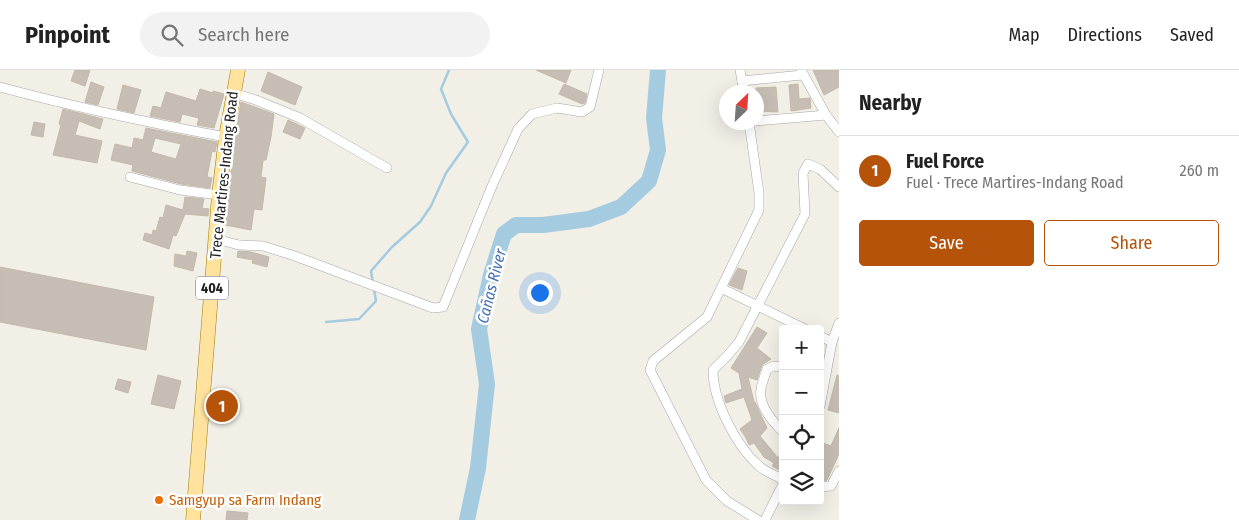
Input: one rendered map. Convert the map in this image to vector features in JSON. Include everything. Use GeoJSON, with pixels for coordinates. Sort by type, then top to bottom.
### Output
{"type":"FeatureCollection","features":[{"type":"Feature","properties":{"kind":"main road","name":"Trece Martires-Indang Road"},"geometry":{"type":"LineString","coordinates":[[193,520],[219,195],[226,138],[238,70]]}},
{"type":"Feature","properties":{"kind":"street"},"geometry":{"type":"LineString","coordinates":[[216,239],[239,245],[263,246],[295,256],[433,308],[443,307],[492,186],[518,129],[532,114],[557,108],[582,112],[590,107],[599,70]]}},
{"type":"Feature","properties":{"kind":"street"},"geometry":{"type":"LineString","coordinates":[[740,70],[743,85]]}},
{"type":"Feature","properties":{"kind":"street"},"geometry":{"type":"LineString","coordinates":[[742,81],[802,72],[826,115],[839,132]]}},
{"type":"Feature","properties":{"kind":"street"},"geometry":{"type":"LineString","coordinates":[[0,87],[118,116],[226,138]]}},
{"type":"Feature","properties":{"kind":"street"},"geometry":{"type":"LineString","coordinates":[[233,93],[300,118],[387,168]]}},
{"type":"Feature","properties":{"kind":"street"},"geometry":{"type":"LineString","coordinates":[[764,120],[826,115]]}},
{"type":"Feature","properties":{"kind":"street"},"geometry":{"type":"LineString","coordinates":[[749,130],[759,193],[759,210],[707,317],[653,361],[650,370],[706,480],[727,501],[758,520]]}},
{"type":"Feature","properties":{"kind":"street"},"geometry":{"type":"LineString","coordinates":[[779,478],[760,466],[736,440],[713,384],[713,370],[739,342],[805,214],[803,173],[808,164],[820,169],[839,188]]}},
{"type":"Feature","properties":{"kind":"street"},"geometry":{"type":"LineString","coordinates":[[130,177],[180,190],[219,195]]}},
{"type":"Feature","properties":{"kind":"street"},"geometry":{"type":"LineString","coordinates":[[721,288],[797,325]]}},
{"type":"Feature","properties":{"kind":"street"},"geometry":{"type":"LineString","coordinates":[[824,384],[832,342],[839,323]]}},
{"type":"Feature","properties":{"kind":"street"},"geometry":{"type":"LineString","coordinates":[[824,338],[832,342]]}},
{"type":"Feature","properties":{"kind":"street"},"geometry":{"type":"LineString","coordinates":[[779,367],[774,366],[767,369],[761,390],[761,399],[772,420],[779,428]]}},
{"type":"Feature","properties":{"kind":"street"},"geometry":{"type":"LineString","coordinates":[[824,487],[831,486],[839,471]]}},
{"type":"Feature","properties":{"kind":"street"},"geometry":{"type":"LineString","coordinates":[[765,520],[779,492]]}},
{"type":"Feature","properties":{"kind":"building"},"geometry":{"type":"Polygon","coordinates":[[[75,70],[90,70],[85,86],[71,81],[75,70]]]}},
{"type":"Feature","properties":{"kind":"building"},"geometry":{"type":"Polygon","coordinates":[[[536,70],[571,70],[566,83],[536,70]]]}},
{"type":"Feature","properties":{"kind":"building"},"geometry":{"type":"Polygon","coordinates":[[[813,70],[839,70],[839,87],[824,95],[813,70]]]}},
{"type":"Feature","properties":{"kind":"building"},"geometry":{"type":"Polygon","coordinates":[[[268,72],[302,87],[295,105],[261,91],[268,72]]]}},
{"type":"Feature","properties":{"kind":"building"},"geometry":{"type":"Polygon","coordinates":[[[91,82],[104,87],[98,105],[85,102],[91,82]]]}},
{"type":"Feature","properties":{"kind":"building"},"geometry":{"type":"Polygon","coordinates":[[[564,84],[587,94],[585,103],[582,104],[559,94],[564,84]]]}},
{"type":"Feature","properties":{"kind":"building"},"geometry":{"type":"Polygon","coordinates":[[[798,84],[799,99],[810,98],[811,108],[791,111],[789,85],[798,84]]]}},
{"type":"Feature","properties":{"kind":"building"},"geometry":{"type":"Polygon","coordinates":[[[123,85],[141,90],[134,113],[117,109],[123,85]]]}},
{"type":"Feature","properties":{"kind":"building"},"geometry":{"type":"Polygon","coordinates":[[[776,87],[778,112],[764,111],[764,88],[776,87]]]}},
{"type":"Feature","properties":{"kind":"building"},"geometry":{"type":"Polygon","coordinates":[[[200,89],[224,94],[214,128],[197,125],[199,118],[182,114],[180,122],[150,116],[153,106],[161,108],[166,92],[196,101],[200,89]]]}},
{"type":"Feature","properties":{"kind":"building"},"geometry":{"type":"Polygon","coordinates":[[[241,102],[274,114],[266,160],[263,160],[261,177],[266,178],[262,210],[254,209],[251,230],[225,225],[241,102]]]}},
{"type":"Feature","properties":{"kind":"building"},"geometry":{"type":"Polygon","coordinates":[[[63,109],[103,119],[100,129],[79,121],[75,135],[102,141],[97,163],[53,155],[63,109]]]}},
{"type":"Feature","properties":{"kind":"building"},"geometry":{"type":"Polygon","coordinates":[[[288,120],[305,128],[300,139],[283,132],[288,120]]]}},
{"type":"Feature","properties":{"kind":"building"},"geometry":{"type":"Polygon","coordinates":[[[34,122],[45,124],[43,137],[31,135],[34,122]]]}},
{"type":"Feature","properties":{"kind":"building"},"geometry":{"type":"Polygon","coordinates":[[[146,128],[217,142],[215,152],[212,151],[207,177],[212,178],[210,188],[181,184],[132,171],[133,165],[111,160],[115,144],[132,148],[134,138],[143,140],[146,128]],[[155,138],[151,152],[176,159],[181,144],[155,138]]]}},
{"type":"Feature","properties":{"kind":"building"},"geometry":{"type":"Polygon","coordinates":[[[185,197],[204,199],[202,208],[209,209],[208,216],[185,214],[176,236],[173,235],[169,249],[143,240],[145,233],[152,235],[153,230],[156,231],[160,217],[163,218],[166,205],[183,210],[185,197]]]}},
{"type":"Feature","properties":{"kind":"building"},"geometry":{"type":"Polygon","coordinates":[[[187,251],[197,253],[193,271],[174,266],[175,254],[186,256],[187,251]]]}},
{"type":"Feature","properties":{"kind":"building"},"geometry":{"type":"Polygon","coordinates":[[[238,251],[269,257],[267,267],[252,263],[253,260],[237,257],[238,251]]]}},
{"type":"Feature","properties":{"kind":"building"},"geometry":{"type":"Polygon","coordinates":[[[0,267],[154,297],[146,350],[0,322],[0,267]]]}},
{"type":"Feature","properties":{"kind":"building"},"geometry":{"type":"Polygon","coordinates":[[[738,268],[747,271],[742,290],[729,285],[738,268]]]}},
{"type":"Feature","properties":{"kind":"building"},"geometry":{"type":"Polygon","coordinates":[[[757,327],[767,333],[757,348],[771,359],[762,365],[757,380],[748,377],[754,402],[767,428],[760,436],[778,458],[779,456],[779,470],[772,466],[774,463],[764,457],[754,443],[749,445],[740,429],[752,420],[744,397],[726,403],[724,396],[742,389],[739,373],[731,368],[757,327]]]}},
{"type":"Feature","properties":{"kind":"building"},"geometry":{"type":"Polygon","coordinates":[[[158,375],[181,381],[174,409],[151,404],[158,375]]]}},
{"type":"Feature","properties":{"kind":"building"},"geometry":{"type":"Polygon","coordinates":[[[837,375],[839,376],[839,413],[828,410],[837,375]]]}},
{"type":"Feature","properties":{"kind":"building"},"geometry":{"type":"Polygon","coordinates":[[[118,379],[131,382],[128,393],[115,389],[118,379]]]}},
{"type":"Feature","properties":{"kind":"building"},"geometry":{"type":"Polygon","coordinates":[[[839,428],[839,454],[827,480],[824,480],[824,443],[831,446],[839,428]]]}},
{"type":"Feature","properties":{"kind":"building"},"geometry":{"type":"Polygon","coordinates":[[[227,511],[248,513],[247,520],[226,520],[227,511]]]}},
{"type":"Feature","properties":{"kind":"waterway"},"geometry":{"type":"LineString","coordinates":[[373,283],[371,271],[392,247],[420,222],[431,206],[446,173],[468,142],[451,114],[441,89],[449,70]]}},
{"type":"Feature","properties":{"kind":"waterway","name":"Cañas River"},"geometry":{"type":"LineString","coordinates":[[467,520],[478,468],[487,384],[479,329],[491,275],[504,234],[516,225],[543,225],[589,219],[621,207],[649,181],[658,150],[654,118],[658,70]]}},
{"type":"Feature","properties":{"kind":"waterway"},"geometry":{"type":"LineString","coordinates":[[326,322],[359,319],[376,301],[374,289]]}},
{"type":"Feature","properties":{"kind":"place","name":"Fuel Force"},"geometry":{"type":"Point","coordinates":[222,406]}},
{"type":"Feature","properties":{"kind":"place","name":"Samgyup sa Farm Indang"},"geometry":{"type":"Point","coordinates":[159,500]}}]}
